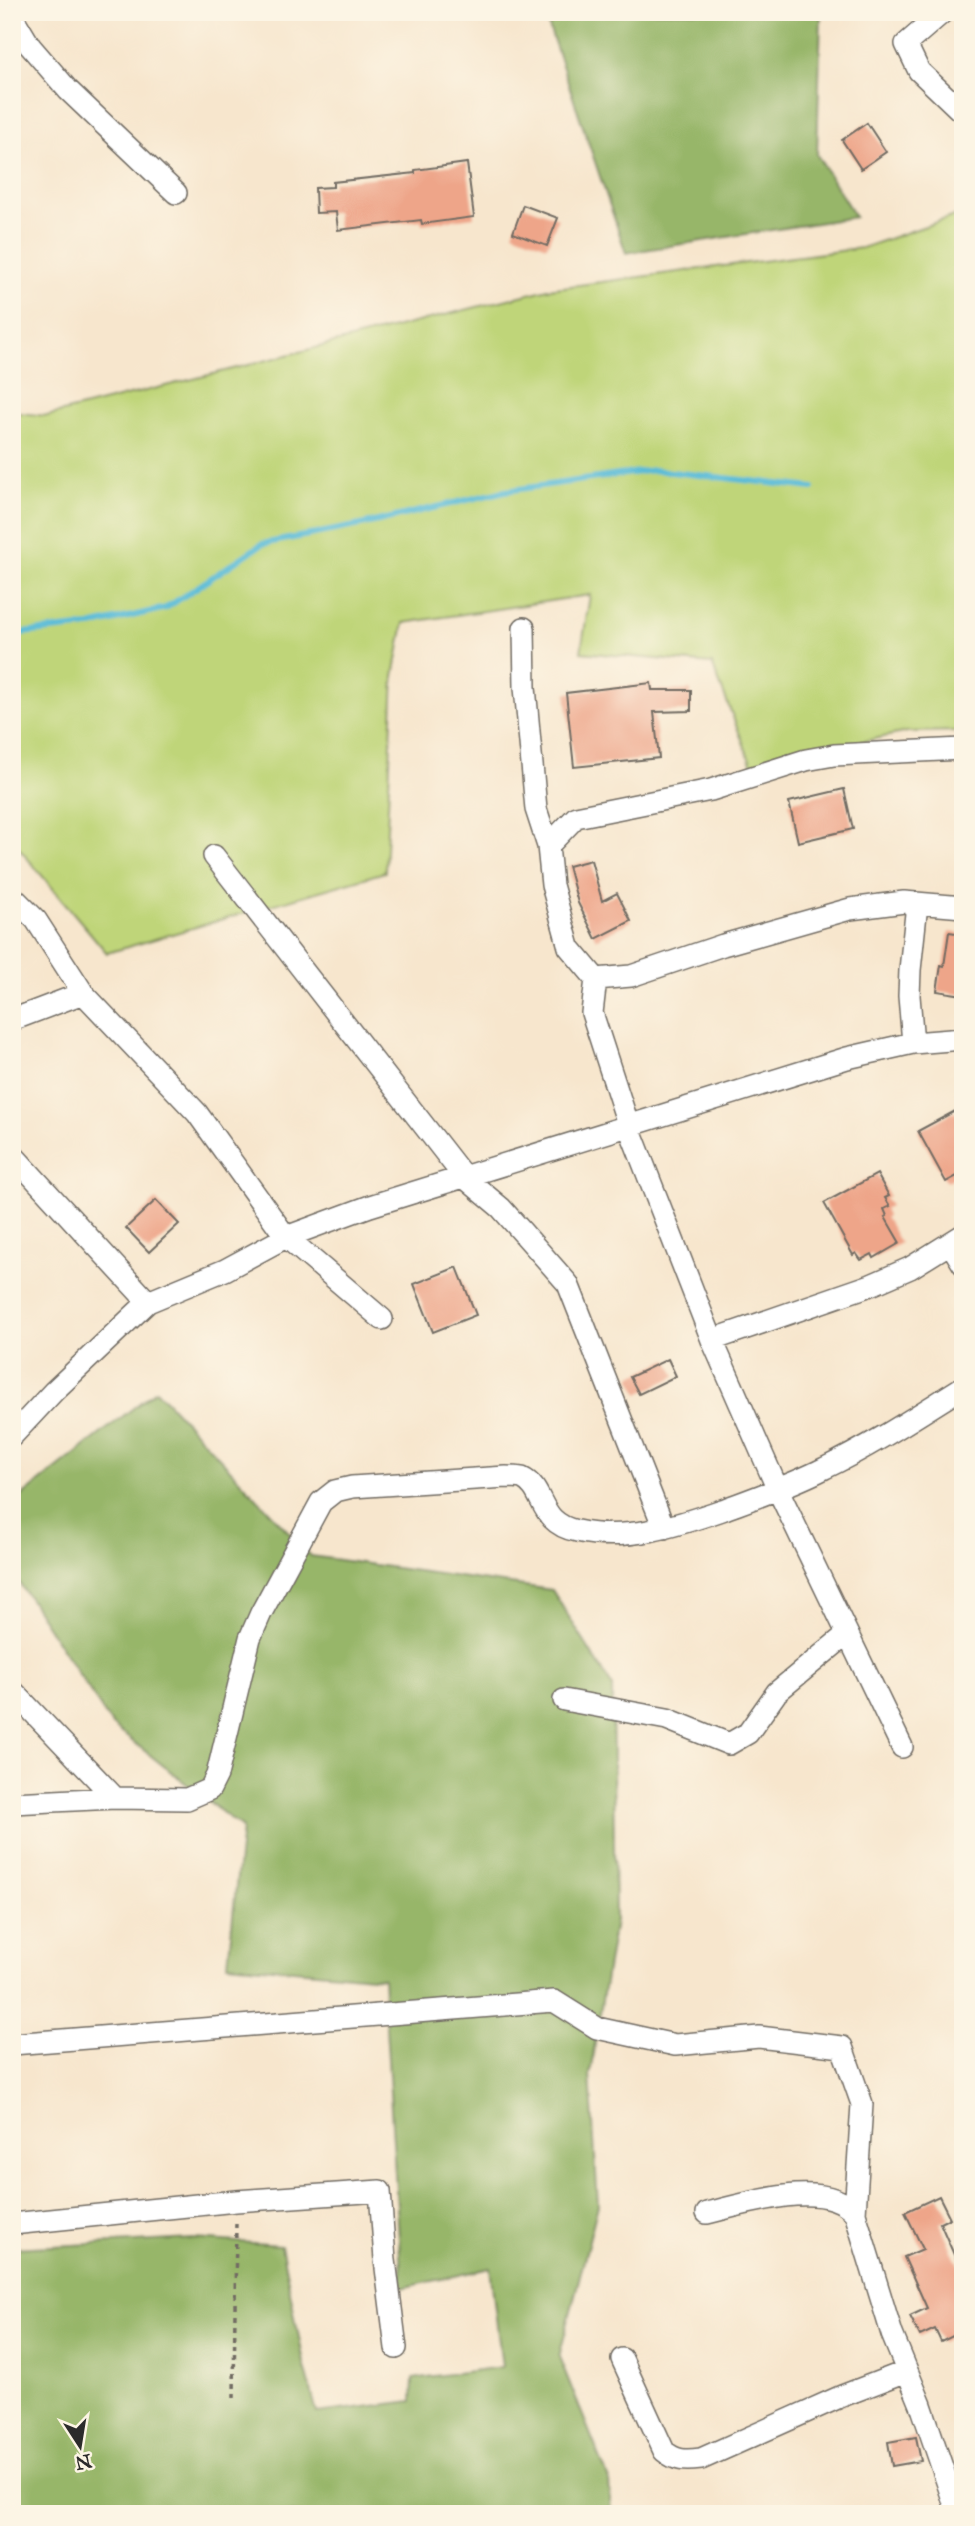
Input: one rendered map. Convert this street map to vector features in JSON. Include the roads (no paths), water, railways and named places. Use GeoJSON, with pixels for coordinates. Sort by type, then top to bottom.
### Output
{"type":"FeatureCollection","features":[{"type":"Feature","properties":{"kind":"street"},"geometry":{"type":"LineString","coordinates":[[943,12],[906,44],[919,71],[963,113]]}},
{"type":"Feature","properties":{"kind":"street"},"geometry":{"type":"LineString","coordinates":[[12,16],[30,46],[68,90],[176,193]]}},
{"type":"Feature","properties":{"kind":"street"},"geometry":{"type":"LineString","coordinates":[[524,628],[525,687],[536,809],[548,846],[552,885],[569,947],[596,979],[592,1013],[629,1127],[712,1340],[778,1490],[902,1747]]}},
{"type":"Feature","properties":{"kind":"street"},"geometry":{"type":"LineString","coordinates":[[548,846],[576,817],[711,790],[806,760],[834,755],[963,749]]}},
{"type":"Feature","properties":{"kind":"street"},"geometry":{"type":"LineString","coordinates":[[214,856],[464,1177],[501,1208],[568,1284],[664,1528]]}},
{"type":"Feature","properties":{"kind":"street"},"geometry":{"type":"LineString","coordinates":[[12,896],[36,920],[83,993],[197,1113],[286,1237],[382,1319]]}},
{"type":"Feature","properties":{"kind":"street"},"geometry":{"type":"LineString","coordinates":[[596,979],[631,976],[723,945],[875,904],[963,907]]}},
{"type":"Feature","properties":{"kind":"street"},"geometry":{"type":"LineString","coordinates":[[913,1042],[909,996],[917,904]]}},
{"type":"Feature","properties":{"kind":"street"},"geometry":{"type":"LineString","coordinates":[[12,1020],[83,993]]}},
{"type":"Feature","properties":{"kind":"street"},"geometry":{"type":"LineString","coordinates":[[16,1423],[148,1302],[225,1270],[286,1237],[370,1206],[847,1058],[913,1042],[963,1039]]}},
{"type":"Feature","properties":{"kind":"street"},"geometry":{"type":"LineString","coordinates":[[12,1154],[148,1302]]}},
{"type":"Feature","properties":{"kind":"street"},"geometry":{"type":"LineString","coordinates":[[712,1340],[872,1285],[910,1268],[956,1239],[963,1264]]}},
{"type":"Feature","properties":{"kind":"street"},"geometry":{"type":"LineString","coordinates":[[12,1803],[115,1798],[187,1799],[210,1789],[217,1775],[234,1712],[250,1639],[261,1613],[321,1502],[335,1491],[352,1487],[521,1478],[531,1485],[546,1514],[556,1524],[576,1531],[615,1534],[647,1532],[778,1490],[875,1442],[963,1387]]}},
{"type":"Feature","properties":{"kind":"street"},"geometry":{"type":"LineString","coordinates":[[564,1700],[667,1720],[729,1744],[748,1733],[777,1692],[847,1634]]}},
{"type":"Feature","properties":{"kind":"street"},"geometry":{"type":"LineString","coordinates":[[12,1690],[115,1798]]}},
{"type":"Feature","properties":{"kind":"street"},"geometry":{"type":"LineString","coordinates":[[12,2043],[554,2001],[597,2028],[675,2045],[759,2037],[842,2047],[862,2104],[855,2213],[892,2334],[958,2514]]}},
{"type":"Feature","properties":{"kind":"street"},"geometry":{"type":"LineString","coordinates":[[12,2224],[236,2201],[380,2191],[396,2348]]}},
{"type":"Feature","properties":{"kind":"street"},"geometry":{"type":"LineString","coordinates":[[707,2213],[795,2195],[838,2199],[855,2213]]}},
{"type":"Feature","properties":{"kind":"street"},"geometry":{"type":"LineString","coordinates":[[622,2359],[664,2451],[674,2458],[687,2460],[701,2459],[842,2396],[907,2371]]}},
{"type":"Feature","properties":{"kind":"waterway"},"geometry":{"type":"LineString","coordinates":[[12,634],[90,626],[166,608],[262,544],[361,525],[505,491],[654,470],[813,488]]}}]}
